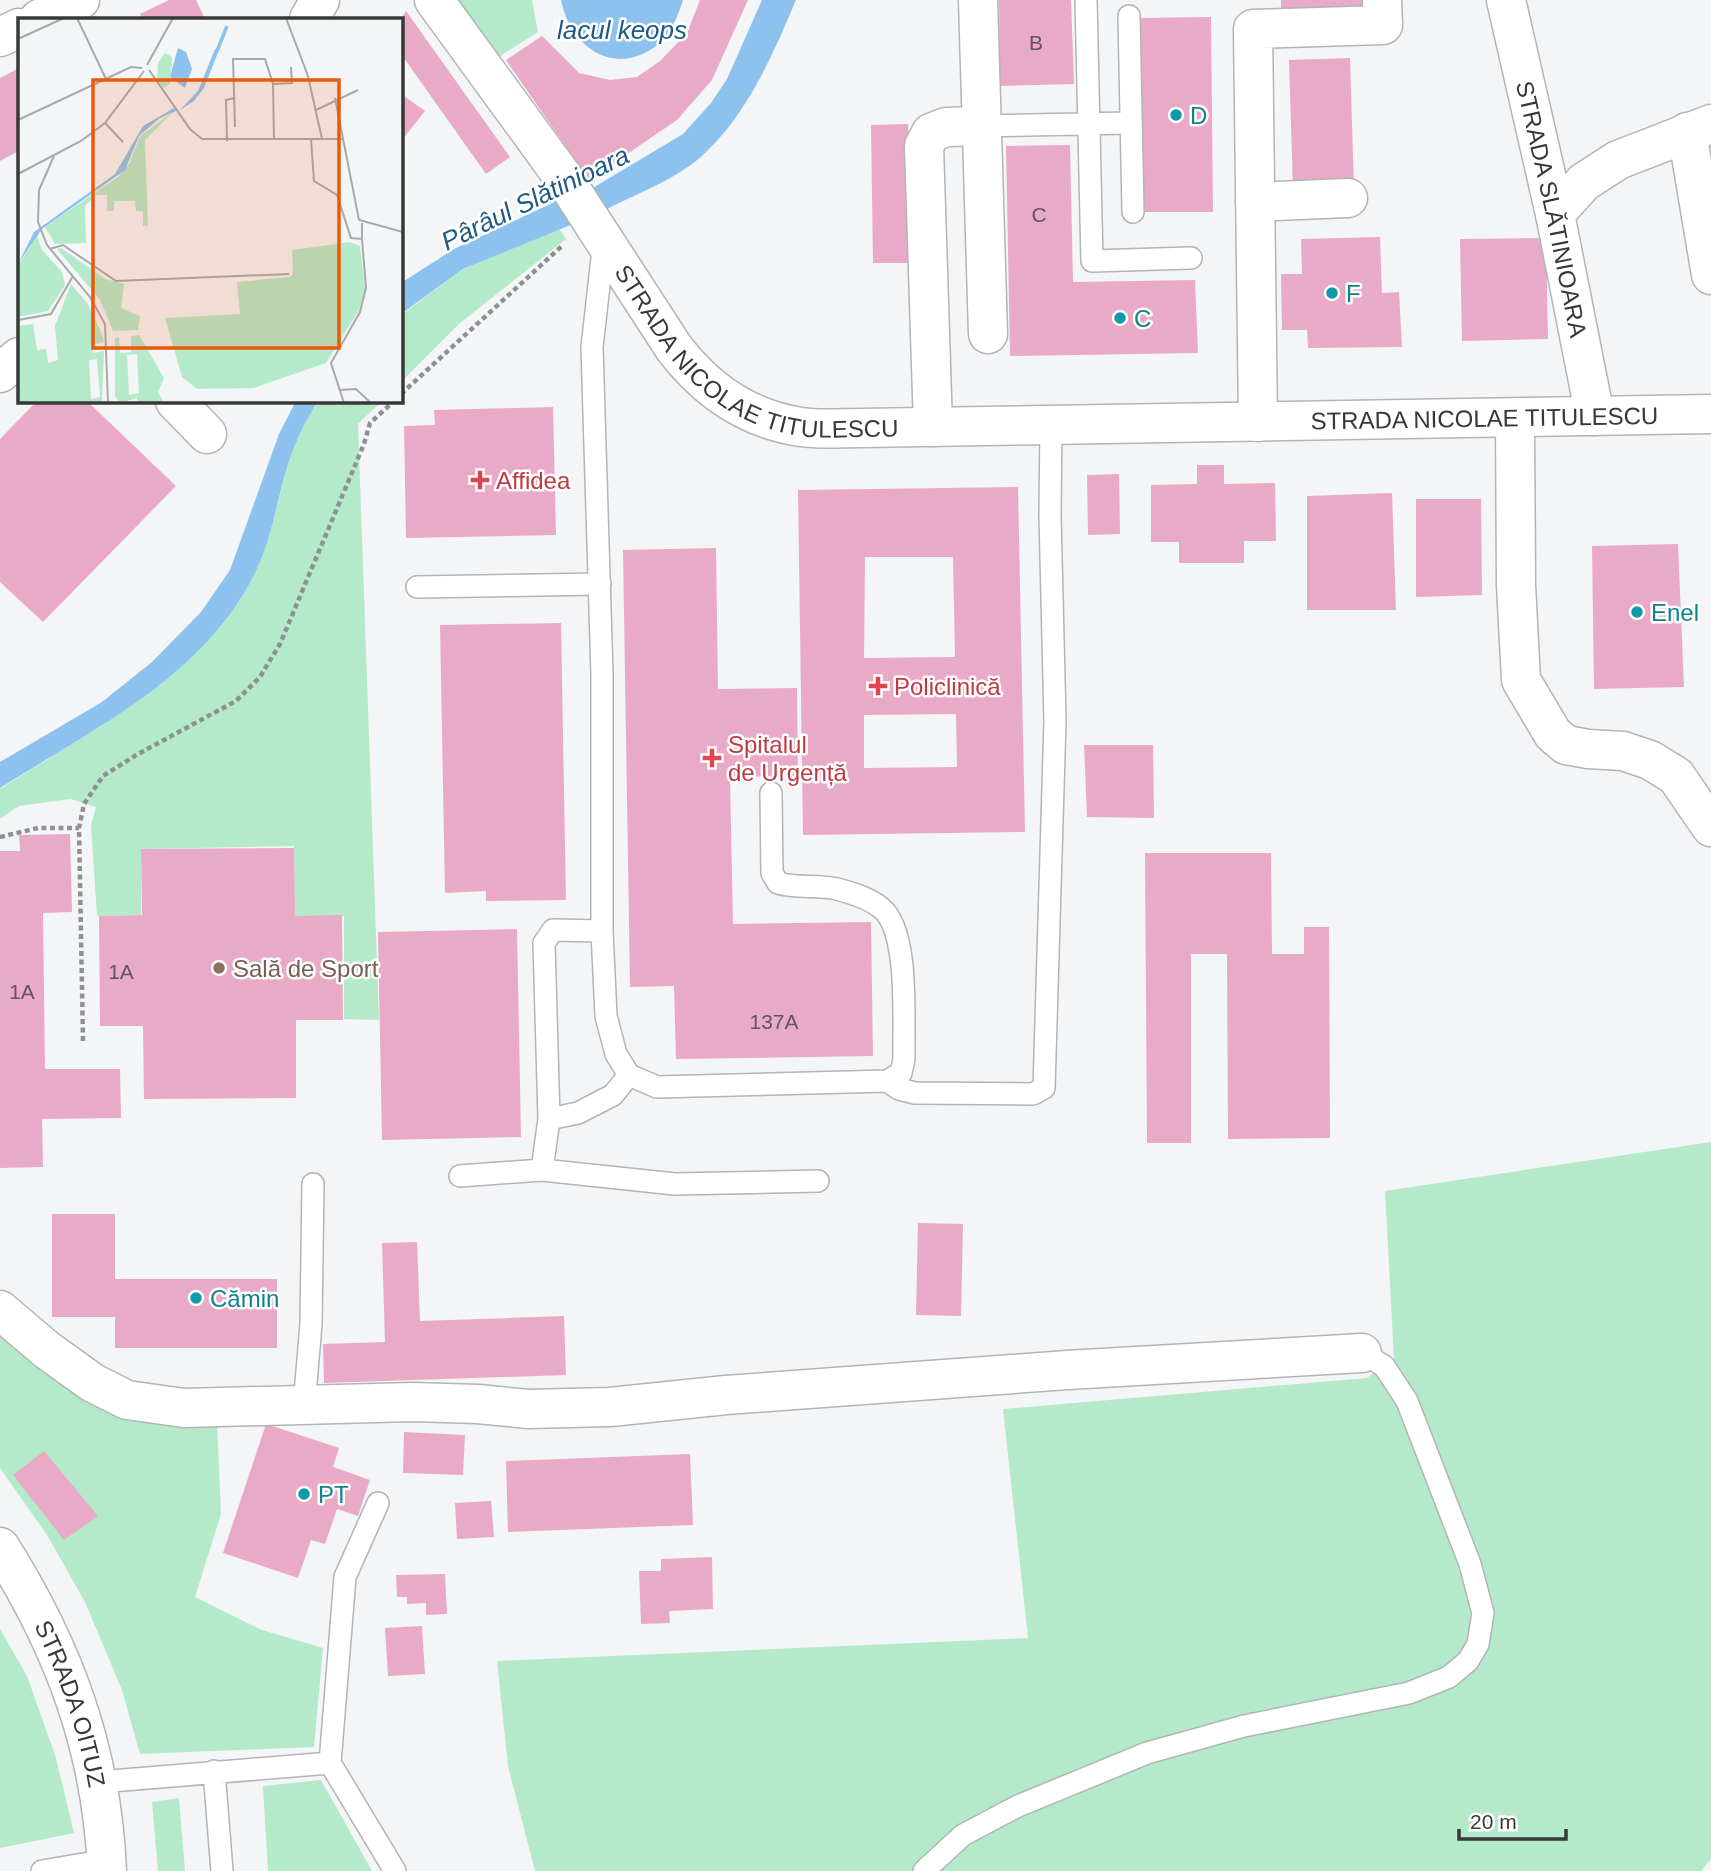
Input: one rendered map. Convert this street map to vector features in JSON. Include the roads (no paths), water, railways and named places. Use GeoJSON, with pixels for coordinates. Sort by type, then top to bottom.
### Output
{"type":"FeatureCollection","features":[{"type":"Feature","properties":{"kind":"street"},"geometry":{"type":"LineString","coordinates":[[41,18],[80,0]]}},
{"type":"Feature","properties":{"kind":"street"},"geometry":{"type":"LineString","coordinates":[[310,18],[320,0]]}},
{"type":"Feature","properties":{"kind":"street","name":"STRADA NICOLAE TITULESCU"},"geometry":{"type":"LineString","coordinates":[[434,0],[562,177],[693,373],[722,398],[757,416],[801,427],[933,427],[1711,414]]}},
{"type":"Feature","properties":{"kind":"street"},"geometry":{"type":"LineString","coordinates":[[978,0],[988,334]]}},
{"type":"Feature","properties":{"kind":"street"},"geometry":{"type":"LineString","coordinates":[[1258,422],[1252,14],[1383,25],[1382,0]]}},
{"type":"Feature","properties":{"kind":"street","name":"STRADA SLĂTINIOARA"},"geometry":{"type":"LineString","coordinates":[[1506,0],[1555,214],[1595,416]]}},
{"type":"Feature","properties":{"kind":"street"},"geometry":{"type":"LineString","coordinates":[[0,37],[18,28]]}},
{"type":"Feature","properties":{"kind":"street","name":"STRADA NICOLAE TITULESCU"},"geometry":{"type":"LineString","coordinates":[[933,427],[924,146],[931,133],[946,127],[982,126]]}},
{"type":"Feature","properties":{"kind":"street"},"geometry":{"type":"LineString","coordinates":[[1555,214],[1584,182],[1618,160],[1699,128],[1711,275]]}},
{"type":"Feature","properties":{"kind":"street"},"geometry":{"type":"LineString","coordinates":[[1255,202],[1348,198]]}},
{"type":"Feature","properties":{"kind":"street"},"geometry":{"type":"LineString","coordinates":[[927,246],[985,244]]}},
{"type":"Feature","properties":{"kind":"street"},"geometry":{"type":"LineString","coordinates":[[0,373],[18,358]]}},
{"type":"Feature","properties":{"kind":"street"},"geometry":{"type":"LineString","coordinates":[[176,402],[207,434]]}},
{"type":"Feature","properties":{"kind":"street"},"geometry":{"type":"LineString","coordinates":[[1515,418],[1516,585],[1521,680],[1553,734],[1566,745],[1623,751],[1650,760],[1676,776],[1711,827]]}},
{"type":"Feature","properties":{"kind":"street"},"geometry":{"type":"LineString","coordinates":[[0,1310],[47,1350],[93,1383],[127,1400],[184,1408],[412,1402],[528,1409],[610,1407],[726,1395],[1055,1371],[1363,1353]]}},
{"type":"Feature","properties":{"kind":"street","name":"STRADA OITUZ"},"geometry":{"type":"LineString","coordinates":[[0,1547],[48,1632],[79,1706],[99,1782],[107,1866]]}},
{"type":"Feature","properties":{"kind":"lane"},"geometry":{"type":"LineString","coordinates":[[1086,0],[1092,261],[1191,258]]}},
{"type":"Feature","properties":{"kind":"lane"},"geometry":{"type":"LineString","coordinates":[[1129,16],[1133,212]]}},
{"type":"Feature","properties":{"kind":"lane","name":"STRADA NICOLAE TITULESCU"},"geometry":{"type":"LineString","coordinates":[[982,126],[1130,123]]}},
{"type":"Feature","properties":{"kind":"lane","name":"STRADA NICOLAE TITULESCU"},"geometry":{"type":"LineString","coordinates":[[604,239],[592,347],[600,583],[603,931],[606,1016],[616,1054],[629,1075]]}},
{"type":"Feature","properties":{"kind":"lane"},"geometry":{"type":"LineString","coordinates":[[887,1081],[899,1089],[915,1093],[1033,1094],[1044,1088],[1047,1059],[1055,721],[1050,515],[1051,425]]}},
{"type":"Feature","properties":{"kind":"lane"},"geometry":{"type":"LineString","coordinates":[[418,586],[600,583]]}},
{"type":"Feature","properties":{"kind":"lane"},"geometry":{"type":"LineString","coordinates":[[549,1119],[578,1113],[613,1095],[629,1075],[657,1087],[887,1081],[901,1073],[904,1059],[901,948],[895,927],[883,909],[861,896],[833,888],[778,883],[772,873],[771,793]]}},
{"type":"Feature","properties":{"kind":"lane"},"geometry":{"type":"LineString","coordinates":[[542,1170],[549,1119],[544,943],[553,930],[603,931]]}},
{"type":"Feature","properties":{"kind":"lane"},"geometry":{"type":"LineString","coordinates":[[460,1175],[542,1170],[675,1184],[818,1181]]}},
{"type":"Feature","properties":{"kind":"lane"},"geometry":{"type":"LineString","coordinates":[[304,1406],[311,1324],[313,1184]]}},
{"type":"Feature","properties":{"kind":"lane"},"geometry":{"type":"LineString","coordinates":[[924,1871],[963,1835],[1018,1806],[1147,1753],[1244,1726],[1409,1693],[1450,1677],[1468,1661],[1478,1644],[1483,1613],[1470,1564],[1407,1401],[1384,1366],[1363,1353]]}},
{"type":"Feature","properties":{"kind":"lane"},"geometry":{"type":"LineString","coordinates":[[378,1503],[345,1577],[330,1763],[395,1871]]}},
{"type":"Feature","properties":{"kind":"lane"},"geometry":{"type":"LineString","coordinates":[[99,1782],[330,1763]]}},
{"type":"Feature","properties":{"kind":"lane"},"geometry":{"type":"LineString","coordinates":[[214,1771],[222,1871]]}},
{"type":"Feature","properties":{"kind":"lane"},"geometry":{"type":"LineString","coordinates":[[41,1871],[107,1866]]}},
{"type":"Feature","properties":{"kind":"water","name":"lacul keops"},"geometry":{"type":"Polygon","coordinates":[[[561,0],[683,0],[673,25],[661,42],[640,55],[624,59],[609,58],[584,43],[574,31],[561,0]]]}},
{"type":"Feature","properties":{"kind":"water"},"geometry":{"type":"Polygon","coordinates":[[[762,0],[796,0],[769,61],[735,119],[695,162],[657,185],[603,211],[591,189],[683,134],[711,103],[727,79],[762,0]]]}},
{"type":"Feature","properties":{"kind":"water"},"geometry":{"type":"Polygon","coordinates":[[[563,198],[578,222],[463,269],[402,313],[402,282],[454,249],[563,198]]]}},
{"type":"Feature","properties":{"kind":"water"},"geometry":{"type":"Polygon","coordinates":[[[295,402],[317,402],[302,428],[291,455],[261,559],[232,611],[206,643],[142,698],[0,788],[0,762],[102,702],[152,662],[201,612],[230,570],[279,434],[295,402]]]}},
{"type":"Feature","properties":{"kind":"place","name":"D"},"geometry":{"type":"Point","coordinates":[1176,115]}},
{"type":"Feature","properties":{"kind":"place","name":"F"},"geometry":{"type":"Point","coordinates":[1332,293]}},
{"type":"Feature","properties":{"kind":"place","name":"C"},"geometry":{"type":"Point","coordinates":[1120,318]}},
{"type":"Feature","properties":{"kind":"place","name":"Affidea"},"geometry":{"type":"Point","coordinates":[480,480]}},
{"type":"Feature","properties":{"kind":"place","name":"Enel"},"geometry":{"type":"Point","coordinates":[1637,612]}},
{"type":"Feature","properties":{"kind":"place","name":"Policlinică"},"geometry":{"type":"Point","coordinates":[878,686]}},
{"type":"Feature","properties":{"kind":"place","name":"Spitalul de Urgență"},"geometry":{"type":"Point","coordinates":[712,758]}},
{"type":"Feature","properties":{"kind":"place","name":"Sală de Sport"},"geometry":{"type":"Point","coordinates":[219,968]}},
{"type":"Feature","properties":{"kind":"place","name":"Cămin"},"geometry":{"type":"Point","coordinates":[196,1298]}},
{"type":"Feature","properties":{"kind":"place","name":"PT"},"geometry":{"type":"Point","coordinates":[304,1494]}},
{"type":"Feature","properties":{"kind":"water label","name":"Pârâul Slătinioara"},"geometry":{"type":"Point","coordinates":[535,198]}}]}
